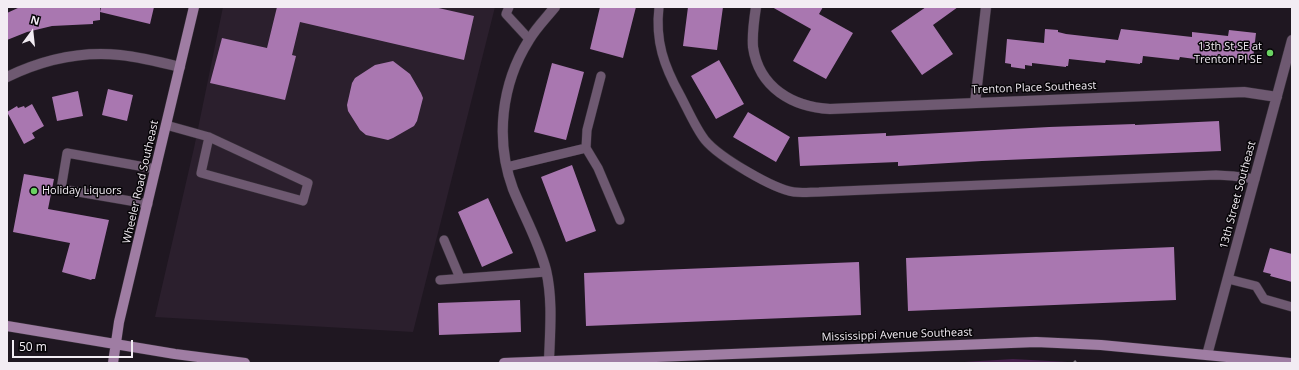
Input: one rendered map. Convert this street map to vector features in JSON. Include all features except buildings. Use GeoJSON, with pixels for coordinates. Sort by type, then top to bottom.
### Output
{"type":"FeatureCollection","features":[{"type":"Feature","properties":{"kind":"main road","name":"Wheeler Road Southeast"},"geometry":{"type":"LineString","coordinates":[[113,363],[119,322],[194,7]]}},
{"type":"Feature","properties":{"kind":"main road"},"geometry":{"type":"LineString","coordinates":[[7,326],[195,357],[245,363]]}},
{"type":"Feature","properties":{"kind":"main road","name":"Mississippi Avenue Southeast"},"geometry":{"type":"LineString","coordinates":[[504,363],[1025,342],[1076,343],[1290,363]]}},
{"type":"Feature","properties":{"kind":"street"},"geometry":{"type":"LineString","coordinates":[[549,361],[550,296],[546,272],[536,241],[514,190],[507,167],[502,131],[509,85],[515,67],[529,39],[555,7]]}},
{"type":"Feature","properties":{"kind":"street","name":"Trenton Place Southeast"},"geometry":{"type":"LineString","coordinates":[[756,7],[753,40],[757,61],[763,74],[772,86],[792,101],[815,108],[830,109],[1244,92],[1277,97]]}},
{"type":"Feature","properties":{"kind":"street"},"geometry":{"type":"LineString","coordinates":[[975,103],[986,7]]}},
{"type":"Feature","properties":{"kind":"street","name":"13th Street Southeast"},"geometry":{"type":"LineString","coordinates":[[1207,355],[1292,40]]}},
{"type":"Feature","properties":{"kind":"street"},"geometry":{"type":"LineString","coordinates":[[7,77],[32,66],[53,60],[94,54],[128,56],[180,66]]}},
{"type":"Feature","properties":{"kind":"lane"},"geometry":{"type":"LineString","coordinates":[[509,7],[506,14],[529,39]]}},
{"type":"Feature","properties":{"kind":"lane"},"geometry":{"type":"LineString","coordinates":[[658,7],[657,19],[659,44],[668,72],[705,140],[724,157],[775,187],[794,192],[819,192],[1216,175],[1255,179]]}},
{"type":"Feature","properties":{"kind":"lane"},"geometry":{"type":"LineString","coordinates":[[601,76],[587,130],[586,148],[598,168],[620,220]]}},
{"type":"Feature","properties":{"kind":"lane"},"geometry":{"type":"LineString","coordinates":[[166,125],[202,134],[209,137],[308,183],[303,201],[201,173],[209,137]]}},
{"type":"Feature","properties":{"kind":"lane"},"geometry":{"type":"LineString","coordinates":[[507,167],[586,148]]}},
{"type":"Feature","properties":{"kind":"lane"},"geometry":{"type":"LineString","coordinates":[[148,204],[61,189],[67,153],[156,169]]}},
{"type":"Feature","properties":{"kind":"lane"},"geometry":{"type":"LineString","coordinates":[[444,240],[460,278]]}},
{"type":"Feature","properties":{"kind":"lane"},"geometry":{"type":"LineString","coordinates":[[440,280],[546,272]]}},
{"type":"Feature","properties":{"kind":"lane"},"geometry":{"type":"LineString","coordinates":[[1228,279],[1256,286],[1264,299],[1292,307]]}},
{"type":"Feature","properties":{"kind":"shaded area"},"geometry":{"type":"Polygon","coordinates":[[[223,7],[495,7],[413,332],[155,317],[194,148],[223,7]]]}},
{"type":"Feature","properties":{"kind":"shaded area"},"geometry":{"type":"Polygon","coordinates":[[[1013,359],[1086,363],[948,363],[1013,359]]]}},
{"type":"Feature","properties":{"kind":"place","name":"13th St SE at Trenton Pl SE"},"geometry":{"type":"Point","coordinates":[1270,53]}},
{"type":"Feature","properties":{"kind":"place","name":"Holiday Liquors"},"geometry":{"type":"Point","coordinates":[34,191]}}]}
